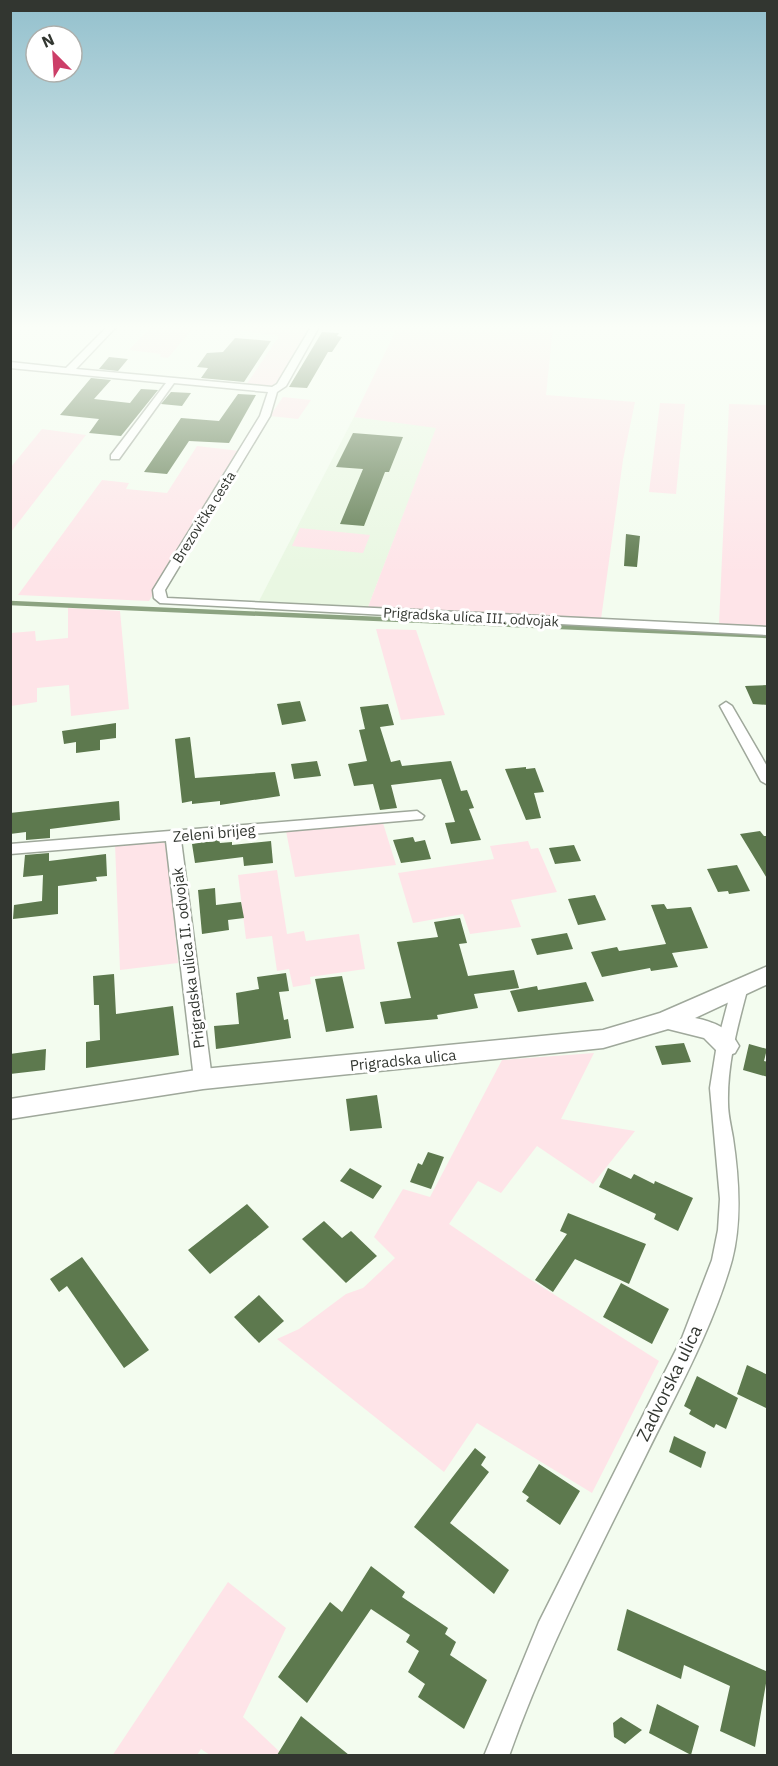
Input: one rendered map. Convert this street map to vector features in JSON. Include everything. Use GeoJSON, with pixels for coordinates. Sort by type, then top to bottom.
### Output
{"type":"FeatureCollection","features":[{"type":"Feature","properties":{"kind":"main road","name":"Prigradska ulica"},"geometry":{"type":"LineString","coordinates":[[16,1111],[203,1079],[567,1044],[635,1031],[668,1020],[768,974]]}},
{"type":"Feature","properties":{"kind":"main road"},"geometry":{"type":"LineString","coordinates":[[668,1020],[711,1031],[727,1046]]}},
{"type":"Feature","properties":{"kind":"street"},"geometry":{"type":"LineString","coordinates":[[115,457],[150,409]]}},
{"type":"Feature","properties":{"kind":"street","name":"Brezovička cesta"},"geometry":{"type":"LineString","coordinates":[[174,603],[160,598],[159,590],[267,409]]}},
{"type":"Feature","properties":{"kind":"street","name":"Prigradska ulica III. odvojak"},"geometry":{"type":"LineString","coordinates":[[174,603],[768,631]]}},
{"type":"Feature","properties":{"kind":"street"},"geometry":{"type":"LineString","coordinates":[[726,706],[768,782]]}},
{"type":"Feature","properties":{"kind":"street","name":"Zeleni brijeg"},"geometry":{"type":"LineString","coordinates":[[10,849],[417,816]]}},
{"type":"Feature","properties":{"kind":"street","name":"Prigradska ulica II. odvojak"},"geometry":{"type":"LineString","coordinates":[[173,837],[203,1079]]}},
{"type":"Feature","properties":{"kind":"street","name":"Zadvorska ulica"},"geometry":{"type":"LineString","coordinates":[[496,1755],[511,1711],[572,1580],[690,1344],[715,1280],[727,1238],[726,1158],[718,1102],[721,1070],[740,987]]}},
{"type":"Feature","properties":{"kind":"shaded area"},"geometry":{"type":"Polygon","coordinates":[[[275,409],[305,409],[298,419],[270,416],[275,409]]]}},
{"type":"Feature","properties":{"kind":"shaded area"},"geometry":{"type":"Polygon","coordinates":[[[358,409],[633,409],[623,460],[601,619],[368,607],[436,428],[354,417],[358,409]]]}},
{"type":"Feature","properties":{"kind":"shaded area"},"geometry":{"type":"Polygon","coordinates":[[[659,409],[684,409],[676,494],[649,492],[659,409]]]}},
{"type":"Feature","properties":{"kind":"shaded area"},"geometry":{"type":"Polygon","coordinates":[[[729,409],[767,409],[767,626],[719,624],[729,409]]]}},
{"type":"Feature","properties":{"kind":"shaded area"},"geometry":{"type":"Polygon","coordinates":[[[354,417],[437,427],[368,607],[258,603],[354,417]]]}},
{"type":"Feature","properties":{"kind":"shaded area"},"geometry":{"type":"Polygon","coordinates":[[[42,429],[86,435],[11,532],[11,467],[42,429]]]}},
{"type":"Feature","properties":{"kind":"shaded area"},"geometry":{"type":"Polygon","coordinates":[[[197,446],[240,451],[149,601],[18,595],[102,480],[129,483],[126,489],[167,493],[197,446]]]}},
{"type":"Feature","properties":{"kind":"shaded area"},"geometry":{"type":"Polygon","coordinates":[[[300,528],[370,535],[363,553],[292,546],[300,528]]]}},
{"type":"Feature","properties":{"kind":"shaded area"},"geometry":{"type":"Polygon","coordinates":[[[68,608],[120,611],[129,709],[71,716],[69,685],[37,688],[37,702],[11,706],[11,633],[35,631],[36,641],[68,638],[68,608]]]}},
{"type":"Feature","properties":{"kind":"shaded area"},"geometry":{"type":"Polygon","coordinates":[[[376,629],[416,630],[445,715],[401,720],[376,629]]]}},
{"type":"Feature","properties":{"kind":"shaded area"},"geometry":{"type":"Polygon","coordinates":[[[383,823],[396,865],[295,877],[286,831],[383,823]]]}},
{"type":"Feature","properties":{"kind":"shaded area"},"geometry":{"type":"Polygon","coordinates":[[[528,841],[531,849],[538,848],[557,892],[511,900],[521,927],[470,934],[463,914],[413,923],[398,873],[494,859],[490,846],[528,841]]]}},
{"type":"Feature","properties":{"kind":"shaded area"},"geometry":{"type":"Polygon","coordinates":[[[164,842],[168,851],[178,963],[120,970],[115,844],[164,842]]]}},
{"type":"Feature","properties":{"kind":"shaded area"},"geometry":{"type":"Polygon","coordinates":[[[277,870],[287,934],[304,931],[306,941],[359,934],[365,969],[310,977],[311,984],[293,987],[289,969],[277,971],[272,936],[246,939],[238,875],[277,870]]]}},
{"type":"Feature","properties":{"kind":"shaded area"},"geometry":{"type":"Polygon","coordinates":[[[594,1053],[561,1119],[635,1131],[593,1184],[537,1146],[501,1193],[478,1181],[449,1224],[525,1276],[659,1361],[592,1493],[477,1423],[444,1472],[277,1339],[299,1329],[346,1294],[363,1288],[395,1258],[374,1237],[403,1189],[430,1197],[502,1060],[594,1053]]]}},
{"type":"Feature","properties":{"kind":"shaded area"},"geometry":{"type":"Polygon","coordinates":[[[228,1582],[286,1628],[243,1717],[283,1755],[210,1755],[201,1749],[197,1755],[112,1756],[228,1582]]]}},
{"type":"Feature","properties":{"kind":"building"},"geometry":{"type":"Polygon","coordinates":[[[65,409],[142,409],[121,436],[89,433],[99,419],[60,415],[65,409]]]}},
{"type":"Feature","properties":{"kind":"building"},"geometry":{"type":"Polygon","coordinates":[[[227,409],[248,409],[229,443],[189,441],[167,474],[144,472],[181,418],[219,421],[227,409]]]}},
{"type":"Feature","properties":{"kind":"building"},"geometry":{"type":"Polygon","coordinates":[[[353,433],[403,437],[389,472],[385,472],[364,526],[340,524],[363,469],[336,467],[353,433]]]}},
{"type":"Feature","properties":{"kind":"building"},"geometry":{"type":"Polygon","coordinates":[[[626,534],[640,536],[637,567],[624,566],[626,534]]]}},
{"type":"Feature","properties":{"kind":"building"},"geometry":{"type":"Polygon","coordinates":[[[768,685],[768,705],[753,704],[745,686],[768,685]]]}},
{"type":"Feature","properties":{"kind":"building"},"geometry":{"type":"Polygon","coordinates":[[[300,701],[306,721],[282,725],[277,704],[300,701]]]}},
{"type":"Feature","properties":{"kind":"building"},"geometry":{"type":"Polygon","coordinates":[[[388,704],[394,725],[380,727],[391,762],[400,760],[402,766],[451,761],[461,791],[467,790],[474,808],[469,809],[481,840],[451,844],[445,823],[455,822],[441,779],[391,785],[397,808],[380,810],[373,784],[354,786],[348,764],[367,761],[359,730],[365,729],[360,707],[388,704]]]}},
{"type":"Feature","properties":{"kind":"building"},"geometry":{"type":"Polygon","coordinates":[[[116,723],[116,738],[100,740],[100,750],[76,753],[76,742],[64,744],[62,731],[116,723]]]}},
{"type":"Feature","properties":{"kind":"building"},"geometry":{"type":"Polygon","coordinates":[[[190,737],[195,778],[275,772],[280,796],[220,805],[220,801],[182,803],[175,739],[190,737]]]}},
{"type":"Feature","properties":{"kind":"building"},"geometry":{"type":"Polygon","coordinates":[[[317,761],[321,776],[294,779],[291,764],[317,761]]]}},
{"type":"Feature","properties":{"kind":"building"},"geometry":{"type":"Polygon","coordinates":[[[526,767],[526,769],[535,768],[544,792],[534,793],[541,818],[526,820],[505,769],[526,767]]]}},
{"type":"Feature","properties":{"kind":"building"},"geometry":{"type":"Polygon","coordinates":[[[119,801],[120,820],[50,829],[50,838],[26,840],[26,832],[10,834],[10,813],[119,801]]]}},
{"type":"Feature","properties":{"kind":"building"},"geometry":{"type":"Polygon","coordinates":[[[760,831],[764,836],[768,836],[768,880],[740,834],[760,831]]]}},
{"type":"Feature","properties":{"kind":"building"},"geometry":{"type":"Polygon","coordinates":[[[413,837],[415,842],[425,840],[431,859],[401,863],[393,840],[413,837]]]}},
{"type":"Feature","properties":{"kind":"building"},"geometry":{"type":"Polygon","coordinates":[[[219,840],[220,843],[232,842],[232,845],[271,841],[273,863],[244,866],[243,857],[195,863],[192,844],[219,840]]]}},
{"type":"Feature","properties":{"kind":"building"},"geometry":{"type":"Polygon","coordinates":[[[574,845],[581,861],[555,864],[549,848],[574,845]]]}},
{"type":"Feature","properties":{"kind":"building"},"geometry":{"type":"Polygon","coordinates":[[[49,853],[49,861],[106,854],[107,876],[96,877],[97,881],[58,886],[58,914],[13,919],[14,905],[42,901],[43,875],[23,877],[25,855],[49,853]]]}},
{"type":"Feature","properties":{"kind":"building"},"geometry":{"type":"Polygon","coordinates":[[[737,865],[750,891],[729,894],[728,891],[718,892],[707,869],[737,865]]]}},
{"type":"Feature","properties":{"kind":"building"},"geometry":{"type":"Polygon","coordinates":[[[215,888],[216,905],[241,902],[244,918],[228,920],[229,930],[202,934],[198,890],[215,888]]]}},
{"type":"Feature","properties":{"kind":"building"},"geometry":{"type":"Polygon","coordinates":[[[595,895],[606,920],[578,925],[568,899],[595,895]]]}},
{"type":"Feature","properties":{"kind":"building"},"geometry":{"type":"Polygon","coordinates":[[[664,904],[667,909],[691,907],[708,948],[672,953],[678,967],[651,971],[650,968],[602,977],[591,952],[617,947],[619,951],[666,944],[651,905],[664,904]]]}},
{"type":"Feature","properties":{"kind":"building"},"geometry":{"type":"Polygon","coordinates":[[[460,918],[467,943],[459,944],[468,976],[514,970],[519,988],[474,994],[478,1008],[437,1015],[438,1019],[385,1024],[380,1002],[411,998],[397,942],[438,937],[434,922],[460,918]]]}},
{"type":"Feature","properties":{"kind":"building"},"geometry":{"type":"Polygon","coordinates":[[[567,933],[573,949],[537,955],[531,939],[567,933]]]}},
{"type":"Feature","properties":{"kind":"building"},"geometry":{"type":"Polygon","coordinates":[[[286,973],[289,991],[279,992],[284,1020],[288,1019],[291,1038],[216,1049],[214,1026],[239,1024],[236,993],[259,989],[257,977],[286,973]]]}},
{"type":"Feature","properties":{"kind":"building"},"geometry":{"type":"Polygon","coordinates":[[[114,974],[116,1014],[173,1006],[179,1055],[86,1068],[86,1042],[100,1040],[99,1005],[94,1005],[93,976],[114,974]]]}},
{"type":"Feature","properties":{"kind":"building"},"geometry":{"type":"Polygon","coordinates":[[[342,976],[354,1028],[326,1032],[315,979],[342,976]]]}},
{"type":"Feature","properties":{"kind":"building"},"geometry":{"type":"Polygon","coordinates":[[[586,982],[594,1001],[518,1012],[510,991],[537,986],[538,990],[586,982]]]}},
{"type":"Feature","properties":{"kind":"building"},"geometry":{"type":"Polygon","coordinates":[[[684,1043],[691,1062],[662,1065],[655,1046],[684,1043]]]}},
{"type":"Feature","properties":{"kind":"building"},"geometry":{"type":"Polygon","coordinates":[[[749,1044],[767,1049],[764,1061],[768,1062],[768,1077],[743,1070],[749,1044]]]}},
{"type":"Feature","properties":{"kind":"building"},"geometry":{"type":"Polygon","coordinates":[[[46,1049],[45,1070],[10,1074],[10,1054],[46,1049]]]}},
{"type":"Feature","properties":{"kind":"building"},"geometry":{"type":"Polygon","coordinates":[[[377,1095],[382,1128],[350,1131],[346,1099],[377,1095]]]}},
{"type":"Feature","properties":{"kind":"building"},"geometry":{"type":"Polygon","coordinates":[[[428,1152],[444,1157],[431,1189],[410,1182],[418,1163],[422,1165],[428,1152]]]}},
{"type":"Feature","properties":{"kind":"building"},"geometry":{"type":"Polygon","coordinates":[[[350,1168],[382,1186],[373,1199],[340,1181],[350,1168]]]}},
{"type":"Feature","properties":{"kind":"building"},"geometry":{"type":"Polygon","coordinates":[[[608,1168],[631,1179],[634,1174],[654,1184],[655,1181],[693,1198],[678,1231],[654,1219],[656,1214],[599,1187],[608,1168]]]}},
{"type":"Feature","properties":{"kind":"building"},"geometry":{"type":"Polygon","coordinates":[[[247,1204],[269,1227],[210,1274],[188,1250],[247,1204]]]}},
{"type":"Feature","properties":{"kind":"building"},"geometry":{"type":"Polygon","coordinates":[[[568,1213],[646,1244],[629,1284],[575,1259],[553,1292],[535,1280],[567,1234],[560,1231],[568,1213]]]}},
{"type":"Feature","properties":{"kind":"building"},"geometry":{"type":"Polygon","coordinates":[[[324,1221],[342,1238],[351,1231],[377,1256],[346,1283],[302,1239],[324,1221]]]}},
{"type":"Feature","properties":{"kind":"building"},"geometry":{"type":"Polygon","coordinates":[[[82,1257],[149,1350],[124,1368],[67,1286],[59,1292],[50,1279],[82,1257]]]}},
{"type":"Feature","properties":{"kind":"building"},"geometry":{"type":"Polygon","coordinates":[[[621,1283],[669,1309],[652,1344],[603,1317],[621,1283]]]}},
{"type":"Feature","properties":{"kind":"building"},"geometry":{"type":"Polygon","coordinates":[[[259,1295],[284,1321],[259,1343],[234,1317],[259,1295]]]}},
{"type":"Feature","properties":{"kind":"building"},"geometry":{"type":"Polygon","coordinates":[[[747,1365],[768,1375],[768,1409],[737,1394],[747,1365]]]}},
{"type":"Feature","properties":{"kind":"building"},"geometry":{"type":"Polygon","coordinates":[[[697,1376],[738,1398],[726,1429],[716,1424],[714,1428],[689,1414],[691,1410],[684,1406],[697,1376]]]}},
{"type":"Feature","properties":{"kind":"building"},"geometry":{"type":"Polygon","coordinates":[[[674,1436],[706,1452],[701,1468],[669,1452],[674,1436]]]}},
{"type":"Feature","properties":{"kind":"building"},"geometry":{"type":"Polygon","coordinates":[[[475,1448],[486,1457],[481,1465],[489,1472],[450,1523],[509,1570],[494,1594],[414,1527],[475,1448]]]}},
{"type":"Feature","properties":{"kind":"building"},"geometry":{"type":"Polygon","coordinates":[[[539,1464],[580,1491],[560,1525],[526,1501],[529,1497],[522,1492],[539,1464]]]}},
{"type":"Feature","properties":{"kind":"building"},"geometry":{"type":"Polygon","coordinates":[[[371,1566],[405,1592],[402,1597],[448,1628],[445,1634],[456,1642],[450,1655],[487,1680],[464,1729],[418,1697],[425,1684],[408,1672],[419,1651],[406,1642],[410,1635],[371,1609],[307,1703],[278,1677],[330,1602],[342,1612],[371,1566]]]}},
{"type":"Feature","properties":{"kind":"building"},"geometry":{"type":"Polygon","coordinates":[[[627,1609],[768,1672],[755,1747],[720,1731],[730,1686],[684,1665],[681,1679],[617,1650],[627,1609]]]}},
{"type":"Feature","properties":{"kind":"building"},"geometry":{"type":"Polygon","coordinates":[[[657,1704],[699,1726],[691,1755],[649,1733],[657,1704]]]}},
{"type":"Feature","properties":{"kind":"building"},"geometry":{"type":"Polygon","coordinates":[[[301,1716],[349,1755],[277,1755],[301,1716]]]}},
{"type":"Feature","properties":{"kind":"building"},"geometry":{"type":"Polygon","coordinates":[[[621,1717],[642,1730],[625,1744],[614,1737],[613,1723],[621,1717]]]}},
{"type":"Feature","properties":{"kind":"waterway"},"geometry":{"type":"LineString","coordinates":[[10,603],[768,636]]}}]}
